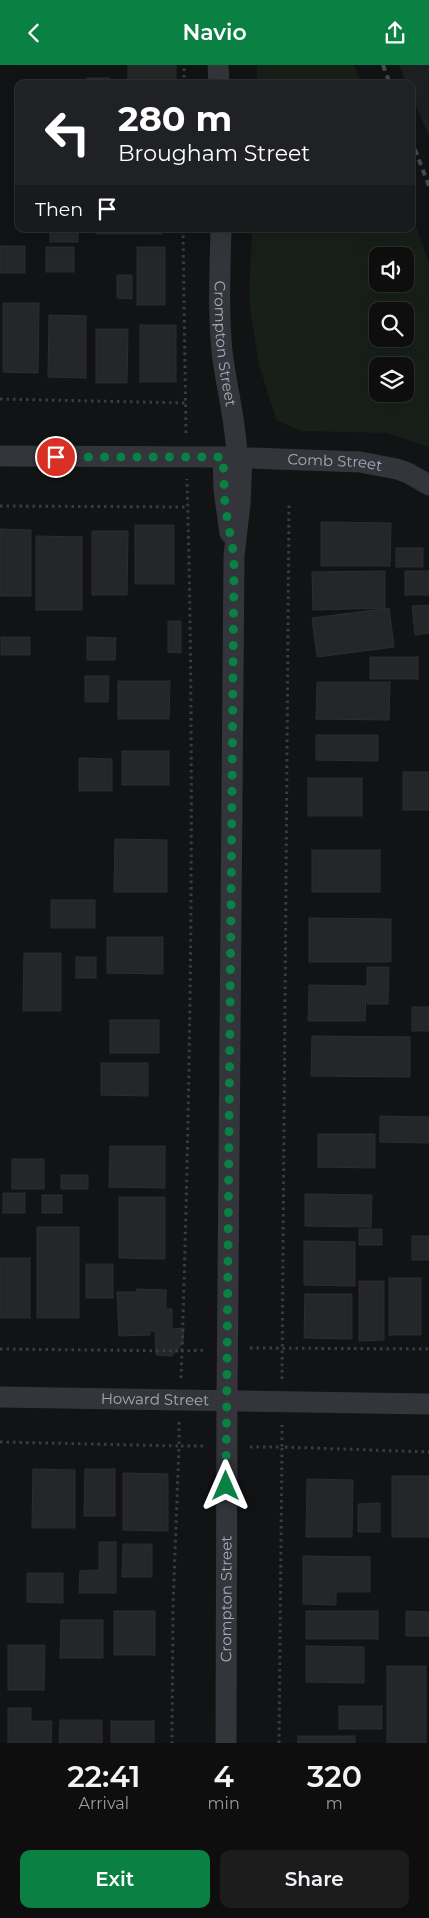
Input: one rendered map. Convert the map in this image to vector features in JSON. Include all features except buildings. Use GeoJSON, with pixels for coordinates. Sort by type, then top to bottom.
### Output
{"type":"FeatureCollection","features":[{"type":"Feature","properties":{"kind":"street"},"geometry":{"type":"LineString","coordinates":[[218,65],[220,80]]}},
{"type":"Feature","properties":{"kind":"street","name":"Crompton Street"},"geometry":{"type":"LineString","coordinates":[[221,232],[221,344],[235,429],[234,457],[240,504],[234,556],[226,1401],[226,1743]]}},
{"type":"Feature","properties":{"kind":"street","name":"Comb Street"},"geometry":{"type":"LineString","coordinates":[[0,456],[234,457],[375,463],[408,473],[429,485]]}},
{"type":"Feature","properties":{"kind":"street","name":"Howard Street"},"geometry":{"type":"LineString","coordinates":[[0,1397],[429,1404]]}},
{"type":"Feature","properties":{"kind":"path"},"geometry":{"type":"LineString","coordinates":[[184,65],[184,80]]}},
{"type":"Feature","properties":{"kind":"path"},"geometry":{"type":"LineString","coordinates":[[0,399],[185,403],[183,232]]}},
{"type":"Feature","properties":{"kind":"path"},"geometry":{"type":"LineString","coordinates":[[289,505],[282,1347],[429,1349]]}},
{"type":"Feature","properties":{"kind":"path"},"geometry":{"type":"LineString","coordinates":[[0,506],[188,507],[191,731],[189,1118],[182,1351],[0,1349]]}},
{"type":"Feature","properties":{"kind":"path"},"geometry":{"type":"LineString","coordinates":[[0,1442],[179,1446],[174,1588],[172,1743]]}},
{"type":"Feature","properties":{"kind":"path"},"geometry":{"type":"LineString","coordinates":[[279,1743],[282,1447],[429,1451]]}},
{"type":"Feature","properties":{"kind":"shaded area"},"geometry":{"type":"Polygon","coordinates":[[[257,65],[354,65],[360,80],[257,80],[257,65]]]}},
{"type":"Feature","properties":{"kind":"shaded area"},"geometry":{"type":"Polygon","coordinates":[[[399,65],[429,65],[429,136],[415,103],[415,80],[405,80],[399,65]]]}},
{"type":"Feature","properties":{"kind":"shaded area"},"geometry":{"type":"Polygon","coordinates":[[[415,223],[429,263],[429,447],[387,433],[302,431],[277,421],[259,365],[249,301],[252,232],[415,232],[415,223]]]}},
{"type":"Feature","properties":{"kind":"railway"},"geometry":{"type":"LineString","coordinates":[[383,65],[389,80]]}},
{"type":"Feature","properties":{"kind":"railway"},"geometry":{"type":"LineString","coordinates":[[415,149],[429,186]]}},
{"type":"Feature","properties":{"kind":"route"},"geometry":{"type":"LineString","coordinates":[[56,457],[223,457],[225,506],[234,556],[226,1486]]}}]}
